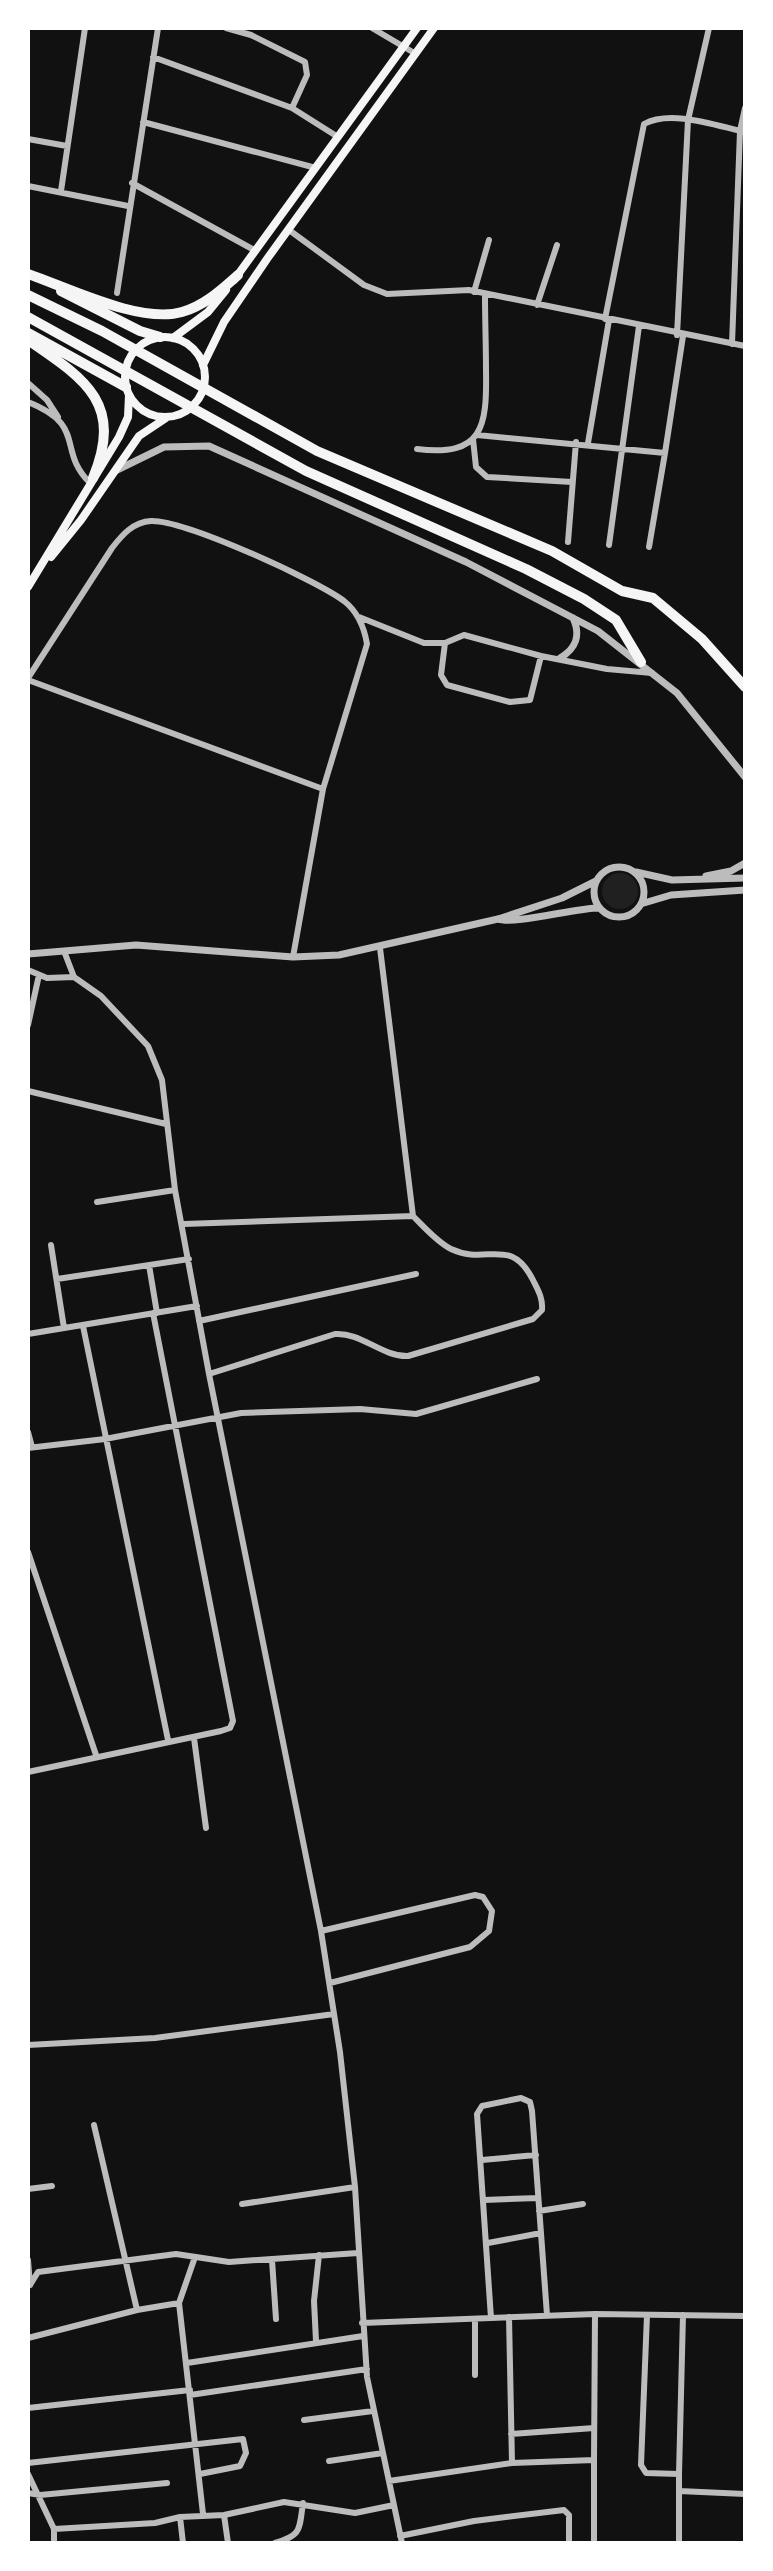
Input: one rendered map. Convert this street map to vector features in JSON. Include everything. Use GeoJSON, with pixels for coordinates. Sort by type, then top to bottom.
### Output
{"type":"FeatureCollection","features":[{"type":"Feature","properties":{"kind":"highway"},"geometry":{"type":"LineString","coordinates":[[28,275],[142,313],[165,315],[209,300],[238,275]]}},
{"type":"Feature","properties":{"kind":"highway"},"geometry":{"type":"LineString","coordinates":[[28,275],[140,331],[160,337]]}},
{"type":"Feature","properties":{"kind":"highway"},"geometry":{"type":"LineString","coordinates":[[28,295],[102,331],[317,451],[552,551],[622,591],[638,593],[660,602],[702,639],[745,687]]}},
{"type":"Feature","properties":{"kind":"highway"},"geometry":{"type":"LineString","coordinates":[[28,317],[306,471],[526,569],[616,620],[641,662]]}},
{"type":"Feature","properties":{"kind":"highway"},"geometry":{"type":"LineString","coordinates":[[28,333],[127,391]]}},
{"type":"Feature","properties":{"kind":"highway"},"geometry":{"type":"LineString","coordinates":[[28,340],[76,374],[99,404],[104,416],[104,444],[91,480]]}},
{"type":"Feature","properties":{"kind":"main road"},"geometry":{"type":"LineString","coordinates":[[173,338],[208,312],[238,275],[417,28]]}},
{"type":"Feature","properties":{"kind":"main road"},"geometry":{"type":"LineString","coordinates":[[203,365],[224,322],[434,28]]}},
{"type":"Feature","properties":{"kind":"main road"},"geometry":{"type":"LineString","coordinates":[[28,587],[124,427],[127,365],[132,354],[139,346],[160,337],[173,338],[192,347],[203,365],[204,386],[199,399],[190,409],[139,436],[81,520],[37,573]]}},
{"type":"Feature","properties":{"kind":"main road"},"geometry":{"type":"LineString","coordinates":[[127,391],[146,412],[170,417]]}},
{"type":"Feature","properties":{"kind":"street"},"geometry":{"type":"LineString","coordinates":[[61,191],[85,28]]}},
{"type":"Feature","properties":{"kind":"street"},"geometry":{"type":"LineString","coordinates":[[117,293],[128,206],[158,28]]}},
{"type":"Feature","properties":{"kind":"street"},"geometry":{"type":"LineString","coordinates":[[226,28],[251,35],[305,62],[307,75],[292,108]]}},
{"type":"Feature","properties":{"kind":"street"},"geometry":{"type":"LineString","coordinates":[[372,28],[416,54]]}},
{"type":"Feature","properties":{"kind":"street"},"geometry":{"type":"LineString","coordinates":[[649,547],[680,335],[688,120],[709,28]]}},
{"type":"Feature","properties":{"kind":"street"},"geometry":{"type":"LineString","coordinates":[[153,57],[292,108],[338,137]]}},
{"type":"Feature","properties":{"kind":"street"},"geometry":{"type":"LineString","coordinates":[[732,344],[745,108]]}},
{"type":"Feature","properties":{"kind":"street"},"geometry":{"type":"LineString","coordinates":[[588,443],[642,127],[652,120],[688,120],[743,132]]}},
{"type":"Feature","properties":{"kind":"street"},"geometry":{"type":"LineString","coordinates":[[143,122],[316,168]]}},
{"type":"Feature","properties":{"kind":"street"},"geometry":{"type":"LineString","coordinates":[[28,139],[67,146]]}},
{"type":"Feature","properties":{"kind":"street"},"geometry":{"type":"LineString","coordinates":[[132,183],[256,251]]}},
{"type":"Feature","properties":{"kind":"street"},"geometry":{"type":"LineString","coordinates":[[28,186],[128,206]]}},
{"type":"Feature","properties":{"kind":"street"},"geometry":{"type":"LineString","coordinates":[[289,230],[375,291],[387,294],[458,289],[745,346]]}},
{"type":"Feature","properties":{"kind":"street"},"geometry":{"type":"LineString","coordinates":[[474,292],[489,240]]}},
{"type":"Feature","properties":{"kind":"street"},"geometry":{"type":"LineString","coordinates":[[537,305],[557,245]]}},
{"type":"Feature","properties":{"kind":"street"},"geometry":{"type":"LineString","coordinates":[[485,295],[486,407],[475,437],[476,467],[487,477],[572,482]]}},
{"type":"Feature","properties":{"kind":"street"},"geometry":{"type":"LineString","coordinates":[[609,545],[639,326]]}},
{"type":"Feature","properties":{"kind":"street"},"geometry":{"type":"LineString","coordinates":[[28,383],[47,400],[70,435],[74,464],[91,480]]}},
{"type":"Feature","properties":{"kind":"street"},"geometry":{"type":"LineString","coordinates":[[28,402],[60,421]]}},
{"type":"Feature","properties":{"kind":"street"},"geometry":{"type":"LineString","coordinates":[[417,449],[452,451],[475,437],[588,443],[665,453]]}},
{"type":"Feature","properties":{"kind":"street"},"geometry":{"type":"LineString","coordinates":[[568,542],[576,442]]}},
{"type":"Feature","properties":{"kind":"street"},"geometry":{"type":"LineString","coordinates":[[113,473],[164,447],[209,446],[455,557],[573,618],[641,662],[697,715],[745,777]]}},
{"type":"Feature","properties":{"kind":"street"},"geometry":{"type":"LineString","coordinates":[[323,789],[28,679],[126,531],[143,522],[165,522],[201,533],[330,593],[359,617],[424,643],[445,643],[464,635],[541,656],[607,669],[655,673]]}},
{"type":"Feature","properties":{"kind":"street"},"geometry":{"type":"LineString","coordinates":[[293,957],[323,789],[365,652],[364,628],[359,617]]}},
{"type":"Feature","properties":{"kind":"street"},"geometry":{"type":"LineString","coordinates":[[560,658],[575,644],[577,631],[573,618]]}},
{"type":"Feature","properties":{"kind":"street"},"geometry":{"type":"LineString","coordinates":[[445,643],[441,675],[447,685],[510,702],[530,700],[541,656]]}},
{"type":"Feature","properties":{"kind":"street"},"geometry":{"type":"LineString","coordinates":[[688,880],[731,871],[745,863]]}},
{"type":"Feature","properties":{"kind":"street"},"geometry":{"type":"LineString","coordinates":[[28,954],[136,945],[293,957],[339,955],[498,919],[562,898],[596,881],[614,867],[688,880],[745,878]]}},
{"type":"Feature","properties":{"kind":"street"},"geometry":{"type":"LineString","coordinates":[[636,872],[645,887],[642,904]]}},
{"type":"Feature","properties":{"kind":"street"},"geometry":{"type":"LineString","coordinates":[[596,881],[594,895],[599,908]]}},
{"type":"Feature","properties":{"kind":"street"},"geometry":{"type":"LineString","coordinates":[[498,919],[507,921],[561,910],[599,908],[622,918],[642,904],[671,895],[745,890]]}},
{"type":"Feature","properties":{"kind":"street"},"geometry":{"type":"LineString","coordinates":[[209,1374],[335,1334],[349,1335],[396,1355],[408,1356],[533,1319],[542,1310],[543,1301],[524,1262],[512,1254],[467,1254],[450,1248],[413,1216],[380,948]]}},
{"type":"Feature","properties":{"kind":"street"},"geometry":{"type":"LineString","coordinates":[[64,951],[74,977]]}},
{"type":"Feature","properties":{"kind":"street"},"geometry":{"type":"LineString","coordinates":[[28,970],[39,975],[74,977],[101,996],[148,1046],[162,1080],[175,1190],[184,1224],[199,1321],[330,1983],[355,2187],[367,2369],[401,2540],[474,2521],[564,2510],[569,2515],[569,2543]]}},
{"type":"Feature","properties":{"kind":"street"},"geometry":{"type":"LineString","coordinates":[[28,1025],[39,975]]}},
{"type":"Feature","properties":{"kind":"street"},"geometry":{"type":"LineString","coordinates":[[28,1091],[166,1124]]}},
{"type":"Feature","properties":{"kind":"street"},"geometry":{"type":"LineString","coordinates":[[97,1202],[175,1190]]}},
{"type":"Feature","properties":{"kind":"street"},"geometry":{"type":"LineString","coordinates":[[184,1224],[413,1216]]}},
{"type":"Feature","properties":{"kind":"street"},"geometry":{"type":"LineString","coordinates":[[51,1245],[64,1328]]}},
{"type":"Feature","properties":{"kind":"street"},"geometry":{"type":"LineString","coordinates":[[57,1279],[189,1259]]}},
{"type":"Feature","properties":{"kind":"street"},"geometry":{"type":"LineString","coordinates":[[28,1772],[96,1755],[227,1730],[233,1715],[174,1426],[149,1265]]}},
{"type":"Feature","properties":{"kind":"street"},"geometry":{"type":"LineString","coordinates":[[199,1321],[416,1274]]}},
{"type":"Feature","properties":{"kind":"street"},"geometry":{"type":"LineString","coordinates":[[28,1334],[197,1306]]}},
{"type":"Feature","properties":{"kind":"street"},"geometry":{"type":"LineString","coordinates":[[83,1326],[168,1740]]}},
{"type":"Feature","properties":{"kind":"street"},"geometry":{"type":"LineString","coordinates":[[28,1432],[30,1448],[105,1439],[272,1411],[385,1410],[416,1414],[537,1379]]}},
{"type":"Feature","properties":{"kind":"street"},"geometry":{"type":"LineString","coordinates":[[28,1552],[96,1755]]}},
{"type":"Feature","properties":{"kind":"street"},"geometry":{"type":"LineString","coordinates":[[194,1738],[206,1828]]}},
{"type":"Feature","properties":{"kind":"street"},"geometry":{"type":"LineString","coordinates":[[321,1931],[475,1895],[483,1897],[492,1911],[489,1931],[479,1942],[330,1983]]}},
{"type":"Feature","properties":{"kind":"street"},"geometry":{"type":"LineString","coordinates":[[28,2045],[155,2038],[334,2014]]}},
{"type":"Feature","properties":{"kind":"street"},"geometry":{"type":"LineString","coordinates":[[491,2318],[478,2110],[494,2102],[521,2098],[530,2102],[547,2315]]}},
{"type":"Feature","properties":{"kind":"street"},"geometry":{"type":"LineString","coordinates":[[94,2125],[137,2310]]}},
{"type":"Feature","properties":{"kind":"street"},"geometry":{"type":"LineString","coordinates":[[482,2160],[536,2155]]}},
{"type":"Feature","properties":{"kind":"street"},"geometry":{"type":"LineString","coordinates":[[28,2189],[52,2186]]}},
{"type":"Feature","properties":{"kind":"street"},"geometry":{"type":"LineString","coordinates":[[242,2204],[355,2187]]}},
{"type":"Feature","properties":{"kind":"street"},"geometry":{"type":"LineString","coordinates":[[484,2200],[538,2198]]}},
{"type":"Feature","properties":{"kind":"street"},"geometry":{"type":"LineString","coordinates":[[539,2211],[583,2204]]}},
{"type":"Feature","properties":{"kind":"street"},"geometry":{"type":"LineString","coordinates":[[488,2243],[541,2233]]}},
{"type":"Feature","properties":{"kind":"street"},"geometry":{"type":"LineString","coordinates":[[29,2284],[38,2272],[176,2254],[229,2262],[358,2253]]}},
{"type":"Feature","properties":{"kind":"street"},"geometry":{"type":"LineString","coordinates":[[316,2341],[314,2301],[319,2255]]}},
{"type":"Feature","properties":{"kind":"street"},"geometry":{"type":"LineString","coordinates":[[195,2257],[186,2291],[179,2303],[203,2514]]}},
{"type":"Feature","properties":{"kind":"street"},"geometry":{"type":"LineString","coordinates":[[28,2260],[29,2284]]}},
{"type":"Feature","properties":{"kind":"street"},"geometry":{"type":"LineString","coordinates":[[272,2260],[276,2319]]}},
{"type":"Feature","properties":{"kind":"street"},"geometry":{"type":"LineString","coordinates":[[28,2338],[137,2310],[179,2303]]}},
{"type":"Feature","properties":{"kind":"street"},"geometry":{"type":"LineString","coordinates":[[362,2323],[595,2314],[745,2316]]}},
{"type":"Feature","properties":{"kind":"street"},"geometry":{"type":"LineString","coordinates":[[594,2543],[595,2314]]}},
{"type":"Feature","properties":{"kind":"street"},"geometry":{"type":"LineString","coordinates":[[647,2315],[641,2465],[646,2473],[679,2470]]}},
{"type":"Feature","properties":{"kind":"street"},"geometry":{"type":"LineString","coordinates":[[679,2543],[683,2315]]}},
{"type":"Feature","properties":{"kind":"street"},"geometry":{"type":"LineString","coordinates":[[509,2317],[512,2463]]}},
{"type":"Feature","properties":{"kind":"street"},"geometry":{"type":"LineString","coordinates":[[475,2319],[475,2375]]}},
{"type":"Feature","properties":{"kind":"street"},"geometry":{"type":"LineString","coordinates":[[187,2363],[363,2336]]}},
{"type":"Feature","properties":{"kind":"street"},"geometry":{"type":"LineString","coordinates":[[28,2408],[190,2392],[367,2369]]}},
{"type":"Feature","properties":{"kind":"street"},"geometry":{"type":"LineString","coordinates":[[304,2420],[373,2411]]}},
{"type":"Feature","properties":{"kind":"street"},"geometry":{"type":"LineString","coordinates":[[511,2434],[594,2428]]}},
{"type":"Feature","properties":{"kind":"street"},"geometry":{"type":"LineString","coordinates":[[28,2463],[195,2445],[239,2437],[246,2444],[240,2466],[200,2474]]}},
{"type":"Feature","properties":{"kind":"street"},"geometry":{"type":"LineString","coordinates":[[329,2461],[383,2453]]}},
{"type":"Feature","properties":{"kind":"street"},"geometry":{"type":"LineString","coordinates":[[389,2481],[512,2463],[594,2460]]}},
{"type":"Feature","properties":{"kind":"street"},"geometry":{"type":"LineString","coordinates":[[28,2474],[54,2529],[54,2543]]}},
{"type":"Feature","properties":{"kind":"street"},"geometry":{"type":"LineString","coordinates":[[28,2493],[40,2495],[167,2483]]}},
{"type":"Feature","properties":{"kind":"street"},"geometry":{"type":"LineString","coordinates":[[679,2491],[745,2494]]}},
{"type":"Feature","properties":{"kind":"street"},"geometry":{"type":"LineString","coordinates":[[54,2529],[155,2523],[203,2514],[224,2515],[284,2502],[355,2513],[394,2505]]}},
{"type":"Feature","properties":{"kind":"street"},"geometry":{"type":"LineString","coordinates":[[275,2543],[294,2538],[303,2503]]}},
{"type":"Feature","properties":{"kind":"street"},"geometry":{"type":"LineString","coordinates":[[224,2515],[228,2543]]}},
{"type":"Feature","properties":{"kind":"street"},"geometry":{"type":"LineString","coordinates":[[180,2517],[183,2543]]}},
{"type":"Feature","properties":{"kind":"shaded area"},"geometry":{"type":"Polygon","coordinates":[[[620,873],[633,878],[638,891],[633,904],[620,909],[607,904],[602,891],[607,878],[620,873]]]}}]}
